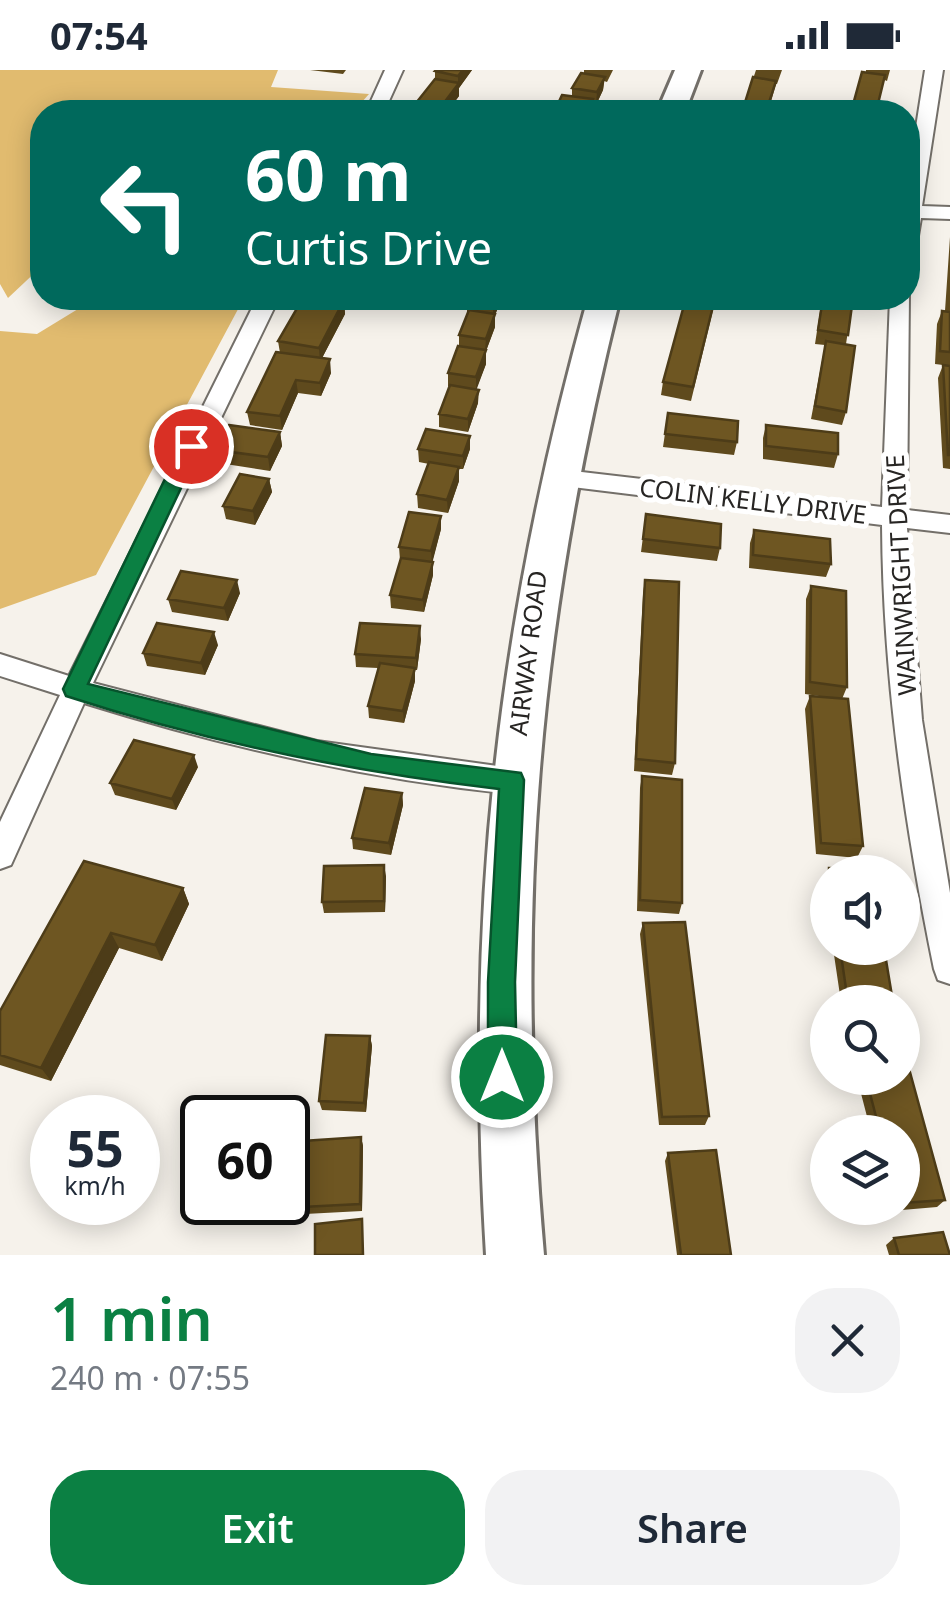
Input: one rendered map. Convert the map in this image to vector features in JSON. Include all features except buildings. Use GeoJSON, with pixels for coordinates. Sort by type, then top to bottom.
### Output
{"type":"FeatureCollection","features":[{"type":"Feature","properties":{"kind":"main road"},"geometry":{"type":"LineString","coordinates":[[675,100],[688,70]]}},
{"type":"Feature","properties":{"kind":"main road","name":"AIRWAY ROAD"},"geometry":{"type":"LineString","coordinates":[[514,1255],[502,993],[512,780],[532,612],[556,476],[601,310]]}},
{"type":"Feature","properties":{"kind":"street"},"geometry":{"type":"LineString","coordinates":[[380,100],[394,70]]}},
{"type":"Feature","properties":{"kind":"street"},"geometry":{"type":"LineString","coordinates":[[920,156],[934,70]]}},
{"type":"Feature","properties":{"kind":"street"},"geometry":{"type":"LineString","coordinates":[[920,212],[950,213]]}},
{"type":"Feature","properties":{"kind":"street"},"geometry":{"type":"LineString","coordinates":[[0,855],[74,689],[204,419],[262,310]]}},
{"type":"Feature","properties":{"kind":"street","name":"WAINWRIGHT DRIVE"},"geometry":{"type":"LineString","coordinates":[[901,310],[894,519],[901,661],[938,823],[950,969]]}},
{"type":"Feature","properties":{"kind":"street","name":"COLIN KELLY DRIVE"},"geometry":{"type":"LineString","coordinates":[[556,476],[950,524]]}},
{"type":"Feature","properties":{"kind":"street"},"geometry":{"type":"LineString","coordinates":[[0,664],[157,714],[371,764],[512,780]]}},
{"type":"Feature","properties":{"kind":"shaded area"},"geometry":{"type":"Polygon","coordinates":[[[0,70],[278,70],[271,87],[369,94],[364,100],[30,100],[30,277],[8,298],[0,284],[0,70]]]}},
{"type":"Feature","properties":{"kind":"shaded area"},"geometry":{"type":"Polygon","coordinates":[[[76,310],[238,310],[96,575],[0,609],[0,331],[37,334],[76,310]]]}},
{"type":"Feature","properties":{"kind":"route"},"geometry":{"type":"LineString","coordinates":[[191,446],[74,689],[138,709],[371,764],[445,776],[512,780],[502,982],[502,1077]]}}]}
